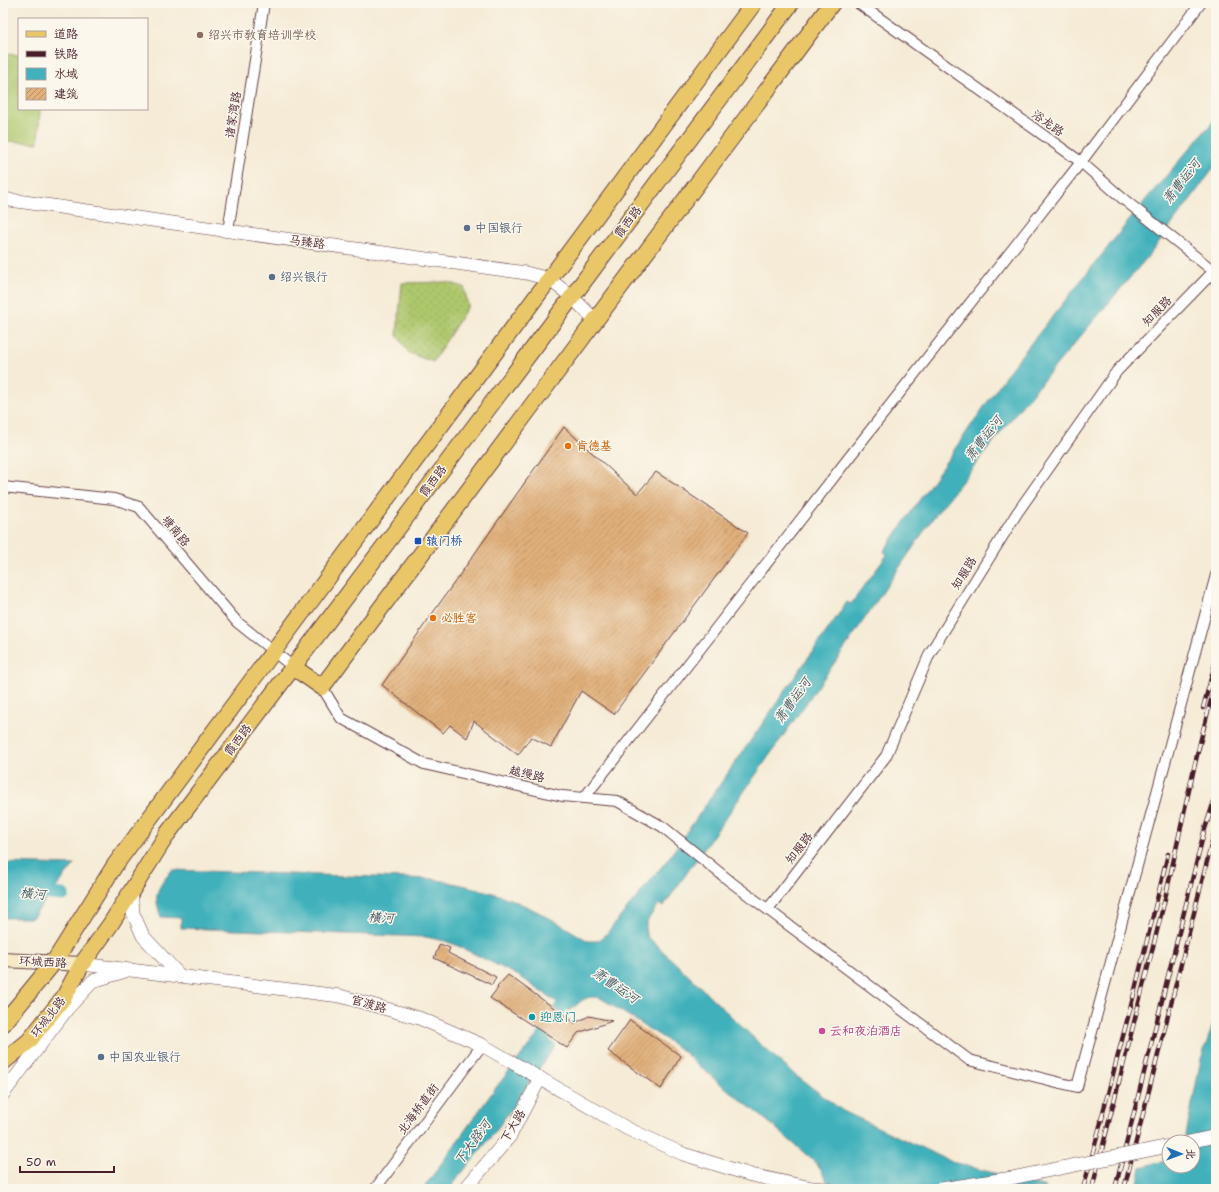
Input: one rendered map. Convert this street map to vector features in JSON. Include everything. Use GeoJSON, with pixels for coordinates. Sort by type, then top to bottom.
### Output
{"type":"FeatureCollection","features":[{"type":"Feature","properties":{"kind":"main road","name":"霞西路"},"geometry":{"type":"LineString","coordinates":[[54,962],[115,865],[754,3]]}},
{"type":"Feature","properties":{"kind":"main road","name":"霞西路"},"geometry":{"type":"LineString","coordinates":[[82,964],[110,925],[168,833],[572,297],[791,3]]}},
{"type":"Feature","properties":{"kind":"main road"},"geometry":{"type":"LineString","coordinates":[[294,667],[322,687],[832,3]]}},
{"type":"Feature","properties":{"kind":"main road","name":"环城西路"},"geometry":{"type":"LineString","coordinates":[[3,960],[82,964]]}},
{"type":"Feature","properties":{"kind":"main road"},"geometry":{"type":"LineString","coordinates":[[3,1024],[54,962]]}},
{"type":"Feature","properties":{"kind":"main road","name":"环城北路"},"geometry":{"type":"LineString","coordinates":[[3,1062],[29,1041],[64,997],[82,964]]}},
{"type":"Feature","properties":{"kind":"street","name":"诸家湾路"},"geometry":{"type":"LineString","coordinates":[[228,231],[264,3]]}},
{"type":"Feature","properties":{"kind":"street","name":"浴龙路"},"geometry":{"type":"LineString","coordinates":[[858,3],[1081,162],[1122,198],[1215,272]]}},
{"type":"Feature","properties":{"kind":"street"},"geometry":{"type":"LineString","coordinates":[[584,798],[1081,162],[1201,3]]}},
{"type":"Feature","properties":{"kind":"street","name":"马臻路"},"geometry":{"type":"LineString","coordinates":[[3,199],[526,273],[549,279],[572,297],[595,320]]}},
{"type":"Feature","properties":{"kind":"street","name":"知服路"},"geometry":{"type":"LineString","coordinates":[[768,910],[886,756],[930,653],[1022,506],[1117,371],[1215,272]]}},
{"type":"Feature","properties":{"kind":"street","name":"塘南路"},"geometry":{"type":"LineString","coordinates":[[3,487],[114,499],[138,507],[237,622],[294,667]]}},
{"type":"Feature","properties":{"kind":"street","name":"越缦路"},"geometry":{"type":"LineString","coordinates":[[322,687],[341,718],[424,764],[562,796],[617,801],[663,827],[731,882],[969,1060],[1077,1087],[1216,575]]}},
{"type":"Feature","properties":{"kind":"street"},"geometry":{"type":"LineString","coordinates":[[131,890],[133,913],[143,936],[181,977]]}},
{"type":"Feature","properties":{"kind":"street","name":"官渡路"},"geometry":{"type":"LineString","coordinates":[[82,964],[340,996],[419,1018],[482,1045],[628,1129],[683,1154],[751,1175],[812,1188],[828,1189]]}},
{"type":"Feature","properties":{"kind":"street"},"geometry":{"type":"LineString","coordinates":[[3,1094],[67,1009],[93,981],[129,970]]}},
{"type":"Feature","properties":{"kind":"street","name":"北海桥直街"},"geometry":{"type":"LineString","coordinates":[[375,1189],[482,1045]]}},
{"type":"Feature","properties":{"kind":"street","name":"下大路"},"geometry":{"type":"LineString","coordinates":[[465,1189],[510,1136],[540,1078]]}},
{"type":"Feature","properties":{"kind":"street"},"geometry":{"type":"LineString","coordinates":[[1201,1139],[1216,1136]]}},
{"type":"Feature","properties":{"kind":"street"},"geometry":{"type":"LineString","coordinates":[[941,1189],[1012,1178],[1161,1148]]}},
{"type":"Feature","properties":{"kind":"green space"},"geometry":{"type":"Polygon","coordinates":[[[3,54],[18,55],[18,110],[40,110],[38,143],[3,141],[3,54]]]}},
{"type":"Feature","properties":{"kind":"green space"},"geometry":{"type":"Polygon","coordinates":[[[447,282],[464,287],[468,306],[433,362],[409,353],[397,335],[402,283],[447,282]]]}},
{"type":"Feature","properties":{"kind":"water","name":"萧曹运河"},"geometry":{"type":"Polygon","coordinates":[[[1216,118],[1216,165],[1150,254],[1020,408],[933,518],[840,655],[663,907],[659,904],[651,915],[646,928],[647,936],[759,1043],[795,1075],[843,1111],[952,1162],[1046,1187],[1045,1189],[911,1189],[897,1184],[889,1189],[828,1189],[827,1181],[817,1164],[771,1124],[712,1077],[679,1048],[602,999],[592,997],[584,999],[570,1011],[519,976],[456,945],[426,937],[181,928],[181,918],[161,917],[157,902],[158,891],[172,870],[433,879],[480,889],[518,902],[559,923],[588,941],[596,941],[603,938],[668,859],[847,602],[851,604],[887,555],[884,551],[1011,368],[1148,197],[1216,118]]]}},
{"type":"Feature","properties":{"kind":"water"},"geometry":{"type":"Polygon","coordinates":[[[3,863],[74,865],[32,918],[3,918],[3,863]]]}},
{"type":"Feature","properties":{"kind":"water"},"geometry":{"type":"Polygon","coordinates":[[[1216,1016],[1216,1189],[1137,1189],[1141,1167],[1161,1162],[1161,1174],[1201,1174],[1201,1134],[1186,1134],[1201,1059],[1216,1016]]]}},
{"type":"Feature","properties":{"kind":"water","name":"下大路河"},"geometry":{"type":"Polygon","coordinates":[[[539,1033],[556,1045],[495,1132],[449,1189],[423,1189],[494,1090],[539,1033]]]}},
{"type":"Feature","properties":{"kind":"building"},"geometry":{"type":"Polygon","coordinates":[[[564,427],[637,494],[656,472],[748,533],[614,714],[581,691],[551,747],[531,737],[518,755],[474,721],[467,738],[450,725],[443,733],[382,685],[564,427]]]}},
{"type":"Feature","properties":{"kind":"building"},"geometry":{"type":"Polygon","coordinates":[[[440,944],[450,948],[448,953],[496,977],[492,985],[434,958],[440,944]]]}},
{"type":"Feature","properties":{"kind":"building"},"geometry":{"type":"Polygon","coordinates":[[[508,975],[575,1023],[589,1016],[612,1021],[578,1033],[567,1048],[490,998],[498,988],[497,987],[508,975]]]}},
{"type":"Feature","properties":{"kind":"building"},"geometry":{"type":"Polygon","coordinates":[[[630,1020],[681,1056],[661,1089],[608,1051],[630,1020]]]}},
{"type":"Feature","properties":{"kind":"waterway","name":"横河"},"geometry":{"type":"LineString","coordinates":[[3,890],[63,895]]}},
{"type":"Feature","properties":{"kind":"waterway"},"geometry":{"type":"LineString","coordinates":[[540,1043],[571,990]]}},
{"type":"Feature","properties":{"kind":"waterway"},"geometry":{"type":"LineString","coordinates":[[877,1177],[900,1189]]}},
{"type":"Feature","properties":{"kind":"railway"},"geometry":{"type":"LineString","coordinates":[[1203,708],[1216,660]]}},
{"type":"Feature","properties":{"kind":"railway"},"geometry":{"type":"LineString","coordinates":[[1092,1189],[1163,907],[1194,766],[1216,683]]}},
{"type":"Feature","properties":{"kind":"railway"},"geometry":{"type":"LineString","coordinates":[[1115,1189],[1204,832],[1216,795]]}},
{"type":"Feature","properties":{"kind":"railway"},"geometry":{"type":"LineString","coordinates":[[1124,1189],[1216,826]]}},
{"type":"Feature","properties":{"kind":"railway"},"geometry":{"type":"LineString","coordinates":[[1101,1120],[1134,994],[1168,854]]}},
{"type":"Feature","properties":{"kind":"railway"},"geometry":{"type":"LineString","coordinates":[[1083,1189],[1103,1115]]}},
{"type":"Feature","properties":{"kind":"place","name":"绍兴市教育培训学校"},"geometry":{"type":"Point","coordinates":[200,35]}},
{"type":"Feature","properties":{"kind":"place","name":"中国银行"},"geometry":{"type":"Point","coordinates":[467,228]}},
{"type":"Feature","properties":{"kind":"place","name":"绍兴银行"},"geometry":{"type":"Point","coordinates":[272,277]}},
{"type":"Feature","properties":{"kind":"place","name":"肯德基"},"geometry":{"type":"Point","coordinates":[568,446]}},
{"type":"Feature","properties":{"kind":"place","name":"辕门桥"},"geometry":{"type":"Point","coordinates":[418,541]}},
{"type":"Feature","properties":{"kind":"place","name":"必胜客"},"geometry":{"type":"Point","coordinates":[433,618]}},
{"type":"Feature","properties":{"kind":"place","name":"迎恩门"},"geometry":{"type":"Point","coordinates":[532,1017]}},
{"type":"Feature","properties":{"kind":"place","name":"云和夜泊酒店"},"geometry":{"type":"Point","coordinates":[822,1031]}},
{"type":"Feature","properties":{"kind":"place","name":"中国农业银行"},"geometry":{"type":"Point","coordinates":[101,1057]}}]}
